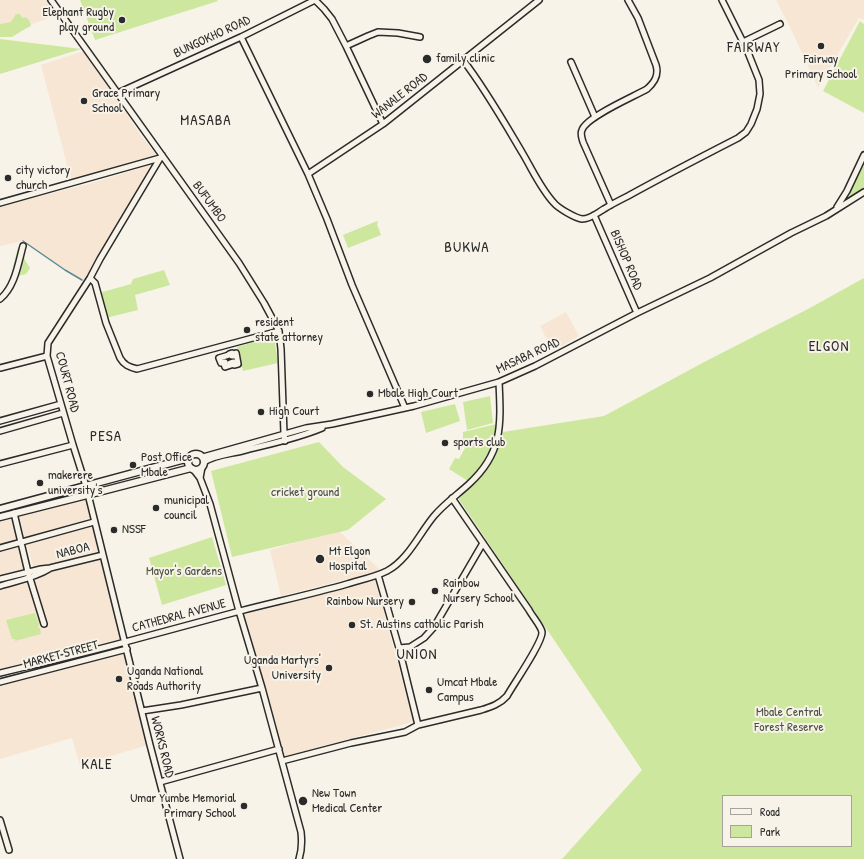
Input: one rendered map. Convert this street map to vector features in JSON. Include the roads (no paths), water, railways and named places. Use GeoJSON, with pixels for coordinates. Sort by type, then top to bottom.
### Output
{"type":"FeatureCollection","features":[{"type":"Feature","properties":{"kind":"main road"},"geometry":{"type":"LineString","coordinates":[[0,509],[189,458],[196,453],[200,454],[203,462],[200,469],[192,468],[0,517]]}},
{"type":"Feature","properties":{"kind":"main road"},"geometry":{"type":"LineString","coordinates":[[189,458],[188,462],[192,468]]}},
{"type":"Feature","properties":{"kind":"street","name":"BUFUMBO"},"geometry":{"type":"LineString","coordinates":[[51,0],[118,93],[161,157],[239,262],[279,331],[284,434],[286,441]]}},
{"type":"Feature","properties":{"kind":"street","name":"BUNGOKHO ROAD"},"geometry":{"type":"LineString","coordinates":[[118,93],[241,37],[315,0]]}},
{"type":"Feature","properties":{"kind":"street"},"geometry":{"type":"LineString","coordinates":[[315,0],[328,14],[346,46],[382,124]]}},
{"type":"Feature","properties":{"kind":"street","name":"WANALE ROAD"},"geometry":{"type":"LineString","coordinates":[[308,174],[382,124],[539,0]]}},
{"type":"Feature","properties":{"kind":"street"},"geometry":{"type":"LineString","coordinates":[[611,205],[589,157],[581,134],[582,129],[586,123],[595,117],[647,89],[653,83],[658,72],[638,18],[628,0]]}},
{"type":"Feature","properties":{"kind":"street"},"geometry":{"type":"LineString","coordinates":[[463,60],[493,103],[543,188],[553,202],[562,210],[584,219],[738,138],[746,132],[757,109],[760,94],[758,80],[743,42],[722,0]]}},
{"type":"Feature","properties":{"kind":"street"},"geometry":{"type":"LineString","coordinates":[[743,42],[780,24]]}},
{"type":"Feature","properties":{"kind":"street"},"geometry":{"type":"LineString","coordinates":[[346,46],[378,32],[420,36]]}},
{"type":"Feature","properties":{"kind":"street"},"geometry":{"type":"LineString","coordinates":[[241,37],[308,174],[352,285],[405,408]]}},
{"type":"Feature","properties":{"kind":"street"},"geometry":{"type":"LineString","coordinates":[[571,62],[595,117]]}},
{"type":"Feature","properties":{"kind":"street"},"geometry":{"type":"LineString","coordinates":[[837,208],[864,155]]}},
{"type":"Feature","properties":{"kind":"street"},"geometry":{"type":"LineString","coordinates":[[0,203],[161,157]]}},
{"type":"Feature","properties":{"kind":"street","name":"COURT ROAD"},"geometry":{"type":"LineString","coordinates":[[125,641],[86,486],[47,356],[48,343],[90,278],[161,157]]}},
{"type":"Feature","properties":{"kind":"street","name":"MASABA ROAD"},"geometry":{"type":"LineString","coordinates":[[203,462],[306,428],[332,424],[405,408],[499,382],[569,349],[710,278],[791,233],[826,216],[864,192]]}},
{"type":"Feature","properties":{"kind":"street","name":"BISHOP ROAD"},"geometry":{"type":"LineString","coordinates":[[594,215],[636,314]]}},
{"type":"Feature","properties":{"kind":"street"},"geometry":{"type":"LineString","coordinates":[[0,299],[12,283],[23,246]]}},
{"type":"Feature","properties":{"kind":"street"},"geometry":{"type":"LineString","coordinates":[[90,278],[95,283],[106,322],[120,358],[123,363],[132,368],[137,369],[279,331]]}},
{"type":"Feature","properties":{"kind":"street"},"geometry":{"type":"LineString","coordinates":[[232,353],[232,356],[233,354],[236,354],[238,364],[234,365],[233,362],[230,363],[231,365],[225,367],[225,362],[221,363],[219,358],[232,353]]}},
{"type":"Feature","properties":{"kind":"street"},"geometry":{"type":"LineString","coordinates":[[0,368],[47,356]]}},
{"type":"Feature","properties":{"kind":"street","name":"CATHEDRAL AVENUE"},"geometry":{"type":"LineString","coordinates":[[125,641],[329,589],[388,571],[401,560],[434,516],[469,484],[492,454],[497,443],[499,432],[499,382]]}},
{"type":"Feature","properties":{"kind":"street"},"geometry":{"type":"LineString","coordinates":[[0,421],[61,404]]}},
{"type":"Feature","properties":{"kind":"street"},"geometry":{"type":"LineString","coordinates":[[0,431],[63,413]]}},
{"type":"Feature","properties":{"kind":"street"},"geometry":{"type":"LineString","coordinates":[[200,478],[203,462],[286,441],[332,424]]}},
{"type":"Feature","properties":{"kind":"street"},"geometry":{"type":"LineString","coordinates":[[0,464],[73,445]]}},
{"type":"Feature","properties":{"kind":"street"},"geometry":{"type":"LineString","coordinates":[[192,468],[200,478],[210,504],[279,750],[301,832],[302,841],[299,859]]}},
{"type":"Feature","properties":{"kind":"street"},"geometry":{"type":"LineString","coordinates":[[282,761],[350,743],[405,732],[418,725],[491,707],[503,701],[507,696],[541,638],[541,629],[452,498]]}},
{"type":"Feature","properties":{"kind":"street"},"geometry":{"type":"LineString","coordinates":[[14,513],[29,575],[44,624]]}},
{"type":"Feature","properties":{"kind":"street"},"geometry":{"type":"LineString","coordinates":[[0,548],[94,522]]}},
{"type":"Feature","properties":{"kind":"street"},"geometry":{"type":"LineString","coordinates":[[399,648],[410,647],[424,638],[434,626],[483,543]]}},
{"type":"Feature","properties":{"kind":"street","name":"NABOA"},"geometry":{"type":"LineString","coordinates":[[0,579],[42,573],[50,568],[103,555]]}},
{"type":"Feature","properties":{"kind":"street","name":"NABOA"},"geometry":{"type":"LineString","coordinates":[[0,586],[29,575]]}},
{"type":"Feature","properties":{"kind":"street"},"geometry":{"type":"LineString","coordinates":[[378,575],[399,648],[418,725]]}},
{"type":"Feature","properties":{"kind":"street","name":"WORKS ROAD"},"geometry":{"type":"LineString","coordinates":[[125,641],[150,745],[180,859]]}},
{"type":"Feature","properties":{"kind":"street","name":"MARKET STREET"},"geometry":{"type":"LineString","coordinates":[[0,673],[125,641]]}},
{"type":"Feature","properties":{"kind":"street","name":"MARKET STREET"},"geometry":{"type":"LineString","coordinates":[[0,682],[127,649]]}},
{"type":"Feature","properties":{"kind":"street"},"geometry":{"type":"LineString","coordinates":[[70,656],[72,664]]}},
{"type":"Feature","properties":{"kind":"street"},"geometry":{"type":"LineString","coordinates":[[142,711],[181,705],[262,688]]}},
{"type":"Feature","properties":{"kind":"street"},"geometry":{"type":"LineString","coordinates":[[160,782],[279,750]]}},
{"type":"Feature","properties":{"kind":"street"},"geometry":{"type":"LineString","coordinates":[[0,820],[9,850]]}},
{"type":"Feature","properties":{"kind":"waterway"},"geometry":{"type":"LineString","coordinates":[[23,241],[82,280]]}},
{"type":"Feature","properties":{"kind":"place","name":"Elephant Rugby play ground"},"geometry":{"type":"Point","coordinates":[122,20]}},
{"type":"Feature","properties":{"kind":"place","name":"Fairway Primary School"},"geometry":{"type":"Point","coordinates":[821,46]}},
{"type":"Feature","properties":{"kind":"place","name":"family clinic"},"geometry":{"type":"Point","coordinates":[427,59]}},
{"type":"Feature","properties":{"kind":"place","name":"Grace Primary School"},"geometry":{"type":"Point","coordinates":[84,101]}},
{"type":"Feature","properties":{"kind":"place","name":"city victory church"},"geometry":{"type":"Point","coordinates":[8,178]}},
{"type":"Feature","properties":{"kind":"place","name":"resident state attorney"},"geometry":{"type":"Point","coordinates":[247,330]}},
{"type":"Feature","properties":{"kind":"place","name":"Mbale High Court"},"geometry":{"type":"Point","coordinates":[370,394]}},
{"type":"Feature","properties":{"kind":"place","name":"High Court"},"geometry":{"type":"Point","coordinates":[261,412]}},
{"type":"Feature","properties":{"kind":"place","name":"sports club"},"geometry":{"type":"Point","coordinates":[445,443]}},
{"type":"Feature","properties":{"kind":"place","name":"Post Office Mbale"},"geometry":{"type":"Point","coordinates":[133,465]}},
{"type":"Feature","properties":{"kind":"place","name":"makerere university's"},"geometry":{"type":"Point","coordinates":[40,483]}},
{"type":"Feature","properties":{"kind":"place","name":"municipal council"},"geometry":{"type":"Point","coordinates":[156,508]}},
{"type":"Feature","properties":{"kind":"place","name":"NSSF"},"geometry":{"type":"Point","coordinates":[114,530]}},
{"type":"Feature","properties":{"kind":"place","name":"Mt Elgon Hospital"},"geometry":{"type":"Point","coordinates":[320,559]}},
{"type":"Feature","properties":{"kind":"place","name":"Rainbow Nursery School"},"geometry":{"type":"Point","coordinates":[435,591]}},
{"type":"Feature","properties":{"kind":"place","name":"Rainbow Nursery"},"geometry":{"type":"Point","coordinates":[412,602]}},
{"type":"Feature","properties":{"kind":"place","name":"St. Austins catholic Parish"},"geometry":{"type":"Point","coordinates":[352,625]}},
{"type":"Feature","properties":{"kind":"place","name":"Uganda Martyrs' University"},"geometry":{"type":"Point","coordinates":[329,668]}},
{"type":"Feature","properties":{"kind":"place","name":"Uganda National Roads Authority"},"geometry":{"type":"Point","coordinates":[119,679]}},
{"type":"Feature","properties":{"kind":"place","name":"Umcat Mbale Campus"},"geometry":{"type":"Point","coordinates":[429,690]}},
{"type":"Feature","properties":{"kind":"place","name":"New Town Medical Center"},"geometry":{"type":"Point","coordinates":[303,801]}},
{"type":"Feature","properties":{"kind":"place","name":"Umar Yumbe Memorial Primary School"},"geometry":{"type":"Point","coordinates":[244,806]}},
{"type":"Feature","properties":{"kind":"district","name":"FAIRWAY"},"geometry":{"type":"Point","coordinates":[754,48]}},
{"type":"Feature","properties":{"kind":"district","name":"MASABA"},"geometry":{"type":"Point","coordinates":[206,121]}},
{"type":"Feature","properties":{"kind":"district","name":"BUKWA"},"geometry":{"type":"Point","coordinates":[467,248]}},
{"type":"Feature","properties":{"kind":"district","name":"ELGON"},"geometry":{"type":"Point","coordinates":[829,347]}},
{"type":"Feature","properties":{"kind":"district","name":"PESA"},"geometry":{"type":"Point","coordinates":[106,437]}},
{"type":"Feature","properties":{"kind":"district","name":"UNION"},"geometry":{"type":"Point","coordinates":[417,655]}},
{"type":"Feature","properties":{"kind":"district","name":"KALE"},"geometry":{"type":"Point","coordinates":[97,765]}},
{"type":"Feature","properties":{"kind":"park label","name":"cricket ground"},"geometry":{"type":"Point","coordinates":[305,493]}},
{"type":"Feature","properties":{"kind":"park label","name":"Mayor's Gardens"},"geometry":{"type":"Point","coordinates":[184,572]}},
{"type":"Feature","properties":{"kind":"park label","name":"Mbale Central Forest Reserve"},"geometry":{"type":"Point","coordinates":[789,720]}}]}
